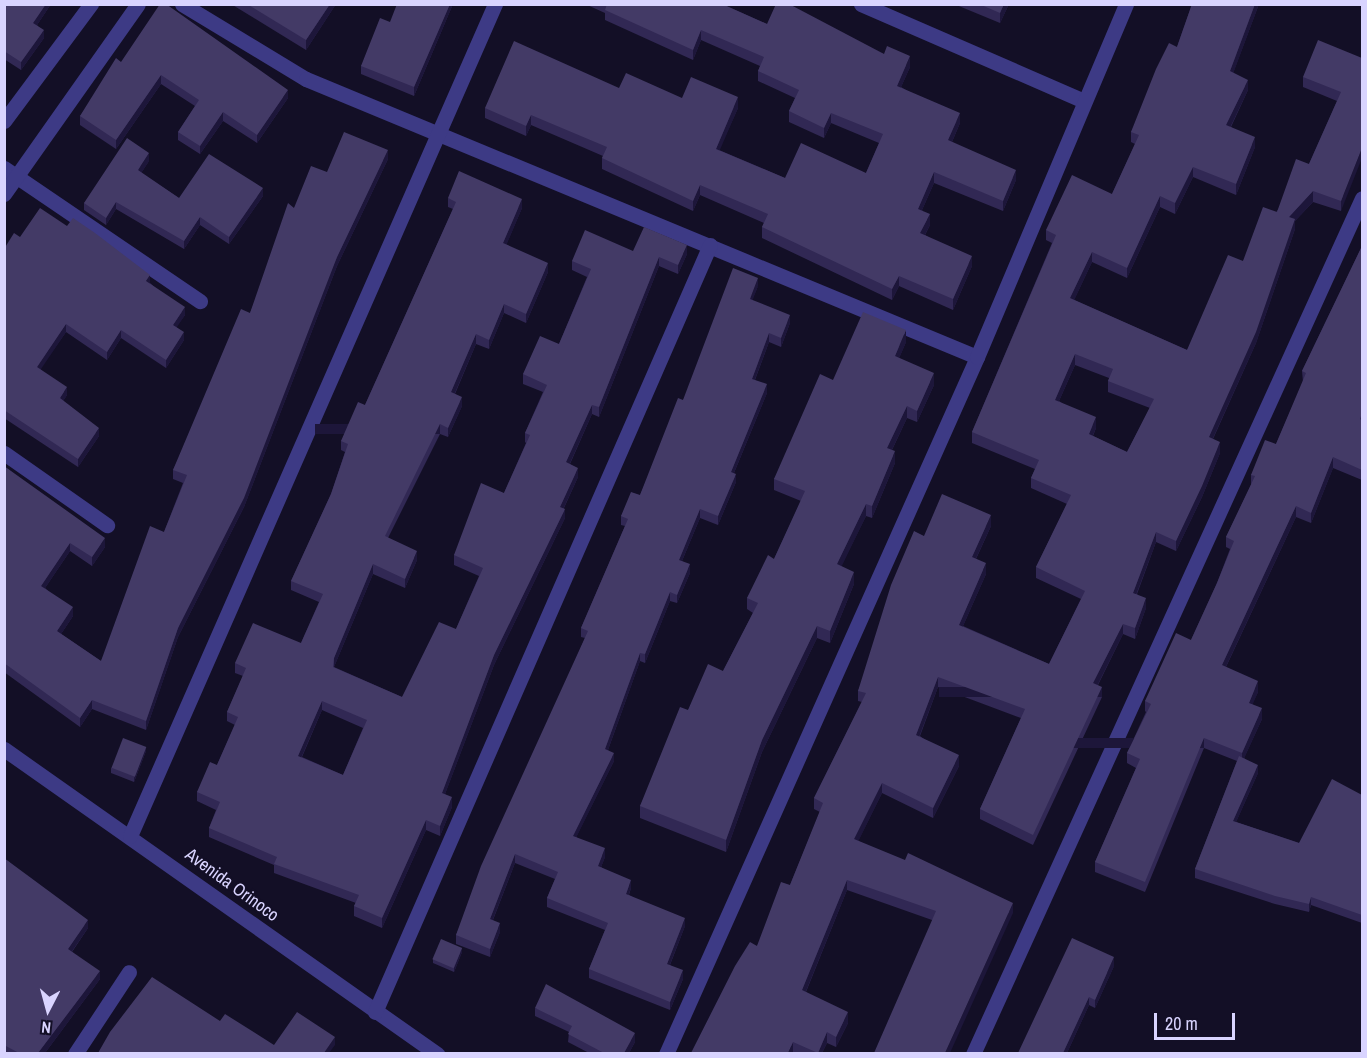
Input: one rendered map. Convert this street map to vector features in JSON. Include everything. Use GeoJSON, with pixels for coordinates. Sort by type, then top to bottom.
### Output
{"type":"FeatureCollection","features":[{"type":"Feature","properties":{"kind":"street"},"geometry":{"type":"LineString","coordinates":[[4,121],[91,4]]}},
{"type":"Feature","properties":{"kind":"street"},"geometry":{"type":"LineString","coordinates":[[4,194],[10,172],[138,4]]}},
{"type":"Feature","properties":{"kind":"street"},"geometry":{"type":"LineString","coordinates":[[182,4],[306,79],[977,357]]}},
{"type":"Feature","properties":{"kind":"street"},"geometry":{"type":"LineString","coordinates":[[130,836],[495,4]]}},
{"type":"Feature","properties":{"kind":"street"},"geometry":{"type":"LineString","coordinates":[[861,4],[1082,100]]}},
{"type":"Feature","properties":{"kind":"street"},"geometry":{"type":"LineString","coordinates":[[666,1053],[977,357],[1082,100],[1126,4]]}},
{"type":"Feature","properties":{"kind":"street"},"geometry":{"type":"LineString","coordinates":[[10,172],[200,301]]}},
{"type":"Feature","properties":{"kind":"street"},"geometry":{"type":"LineString","coordinates":[[973,1053],[1362,198]]}},
{"type":"Feature","properties":{"kind":"street"},"geometry":{"type":"LineString","coordinates":[[375,1012],[710,245]]}},
{"type":"Feature","properties":{"kind":"street"},"geometry":{"type":"LineString","coordinates":[[4,453],[107,525]]}},
{"type":"Feature","properties":{"kind":"street","name":"Avenida Orinoco"},"geometry":{"type":"LineString","coordinates":[[4,749],[130,836],[375,1012],[437,1053]]}},
{"type":"Feature","properties":{"kind":"street"},"geometry":{"type":"LineString","coordinates":[[75,1053],[129,972]]}},
{"type":"Feature","properties":{"kind":"building"},"geometry":{"type":"Polygon","coordinates":[[[4,4],[46,4],[33,23],[44,30],[21,62],[4,51],[4,4]]]}},
{"type":"Feature","properties":{"kind":"building"},"geometry":{"type":"Polygon","coordinates":[[[160,4],[166,4],[288,90],[257,135],[223,112],[200,146],[178,132],[199,100],[161,75],[116,140],[80,116],[116,58],[121,62],[160,4]]]}},
{"type":"Feature","properties":{"kind":"building"},"geometry":{"type":"Polygon","coordinates":[[[247,4],[330,4],[306,40],[247,4]]]}},
{"type":"Feature","properties":{"kind":"building"},"geometry":{"type":"Polygon","coordinates":[[[397,4],[450,4],[414,87],[361,66],[380,18],[390,22],[397,4]]]}},
{"type":"Feature","properties":{"kind":"building"},"geometry":{"type":"Polygon","coordinates":[[[607,4],[722,4],[767,24],[776,4],[789,4],[884,54],[887,46],[910,56],[897,86],[960,113],[948,140],[1016,170],[1003,201],[934,172],[918,209],[930,214],[920,233],[972,256],[953,299],[899,276],[892,289],[762,227],[768,214],[700,185],[693,201],[602,158],[607,147],[531,115],[526,126],[485,108],[514,41],[619,88],[626,73],[682,98],[691,77],[738,97],[716,149],[785,178],[801,143],[866,173],[883,134],[831,113],[824,128],[789,111],[799,90],[758,71],[764,57],[701,30],[693,50],[605,10],[607,4]]]}},
{"type":"Feature","properties":{"kind":"building"},"geometry":{"type":"Polygon","coordinates":[[[979,4],[1004,4],[1000,13],[979,4]]]}},
{"type":"Feature","properties":{"kind":"building"},"geometry":{"type":"Polygon","coordinates":[[[1192,4],[1255,4],[1230,71],[1248,80],[1226,125],[1255,137],[1236,184],[1193,167],[1175,203],[1160,196],[1127,268],[1092,252],[1070,298],[1187,350],[1228,255],[1243,261],[1263,207],[1277,212],[1296,159],[1309,164],[1341,92],[1303,77],[1318,40],[1362,58],[1362,148],[1341,201],[1313,191],[1289,217],[1295,219],[1256,332],[1209,437],[1220,442],[1202,486],[1176,541],[1156,532],[1133,593],[1146,598],[1135,628],[1123,624],[1093,683],[1102,687],[1033,835],[980,809],[1025,709],[938,677],[916,735],[959,755],[933,808],[882,783],[854,839],[905,860],[908,853],[1013,903],[945,1053],[874,1053],[936,911],[847,880],[802,990],[848,1012],[836,1037],[827,1032],[818,1053],[793,1042],[788,1053],[691,1053],[735,966],[750,942],[757,946],[781,882],[790,885],[823,803],[814,798],[866,693],[858,691],[891,585],[914,531],[924,536],[942,494],[991,515],[972,557],[986,563],[959,625],[1049,664],[1085,591],[1036,567],[1071,495],[1031,478],[1039,460],[972,432],[1056,235],[1046,230],[1072,175],[1112,194],[1139,135],[1131,132],[1156,69],[1169,43],[1177,47],[1192,4]],[[1075,354],[1055,400],[1096,417],[1089,434],[1127,452],[1154,399],[1108,381],[1113,369],[1075,354]]]}},
{"type":"Feature","properties":{"kind":"building"},"geometry":{"type":"Polygon","coordinates":[[[344,132],[388,150],[337,257],[244,498],[178,628],[146,721],[92,700],[80,718],[4,663],[4,466],[105,538],[92,557],[70,543],[41,586],[73,607],[57,631],[101,661],[150,526],[164,532],[187,475],[173,470],[241,309],[250,313],[288,203],[294,208],[311,166],[327,172],[344,132]]]}},
{"type":"Feature","properties":{"kind":"building"},"geometry":{"type":"Polygon","coordinates":[[[127,138],[149,153],[138,170],[179,198],[209,154],[263,188],[229,237],[200,217],[184,241],[116,202],[106,218],[84,203],[127,138]]]}},
{"type":"Feature","properties":{"kind":"building"},"geometry":{"type":"Polygon","coordinates":[[[459,171],[522,199],[503,243],[548,263],[526,314],[504,304],[489,340],[476,334],[451,392],[462,397],[448,428],[440,424],[385,536],[417,551],[405,579],[373,564],[334,658],[333,667],[402,697],[439,622],[456,629],[483,568],[454,555],[481,483],[504,493],[530,435],[525,433],[547,385],[523,374],[540,336],[559,344],[591,269],[572,261],[585,230],[633,251],[644,227],[687,245],[678,265],[659,257],[599,407],[592,405],[566,462],[578,468],[560,507],[565,509],[494,655],[442,793],[452,797],[440,826],[426,820],[382,918],[354,906],[359,895],[274,864],[277,857],[209,828],[220,802],[197,792],[210,762],[217,765],[238,717],[227,712],[246,668],[235,663],[253,623],[301,643],[323,594],[291,581],[331,494],[348,444],[341,441],[358,402],[365,405],[456,202],[448,198],[459,171]],[[322,701],[298,756],[343,775],[367,720],[322,701]]]}},
{"type":"Feature","properties":{"kind":"building"},"geometry":{"type":"Polygon","coordinates":[[[40,208],[67,226],[73,218],[95,233],[150,275],[146,281],[185,307],[173,325],[184,332],[166,360],[121,330],[107,352],[66,324],[37,367],[67,387],[60,398],[99,428],[78,459],[4,410],[4,249],[14,233],[20,237],[40,208]]]}},
{"type":"Feature","properties":{"kind":"building"},"geometry":{"type":"Polygon","coordinates":[[[1362,246],[1362,413],[1360,419],[1362,421],[1362,470],[1333,457],[1311,513],[1296,506],[1222,665],[1258,681],[1249,703],[1262,708],[1242,753],[1204,738],[1145,882],[1095,862],[1140,759],[1127,753],[1151,704],[1145,701],[1176,633],[1191,640],[1234,541],[1226,537],[1255,476],[1251,475],[1265,440],[1276,444],[1306,373],[1302,371],[1362,246]]]}},
{"type":"Feature","properties":{"kind":"building"},"geometry":{"type":"Polygon","coordinates":[[[733,268],[758,278],[750,299],[790,315],[781,338],[769,333],[752,379],[767,384],[731,472],[736,474],[718,516],[700,509],[679,560],[690,564],[677,595],[670,592],[645,654],[640,653],[605,749],[614,753],[573,836],[605,848],[598,866],[631,880],[626,894],[685,918],[667,964],[683,970],[670,1002],[589,969],[608,923],[547,898],[558,872],[515,854],[490,919],[500,923],[490,949],[456,935],[481,866],[588,631],[581,628],[628,519],[621,516],[631,492],[640,495],[678,398],[683,400],[733,268]]]}},
{"type":"Feature","properties":{"kind":"building"},"geometry":{"type":"Polygon","coordinates":[[[863,312],[906,330],[895,356],[934,373],[917,411],[907,406],[887,448],[895,451],[872,506],[866,504],[837,564],[854,572],[830,631],[817,626],[762,740],[726,840],[640,806],[680,707],[688,710],[708,664],[723,671],[758,603],[747,598],[768,555],[774,559],[805,491],[774,479],[820,374],[833,380],[863,312]]]}},
{"type":"Feature","properties":{"kind":"building"},"geometry":{"type":"Polygon","coordinates":[[[123,738],[146,747],[135,777],[112,768],[123,738]]]}},
{"type":"Feature","properties":{"kind":"building"},"geometry":{"type":"Polygon","coordinates":[[[1239,756],[1258,765],[1233,821],[1299,843],[1332,779],[1362,795],[1362,915],[1311,897],[1309,904],[1275,896],[1195,869],[1239,756]]]}},
{"type":"Feature","properties":{"kind":"building"},"geometry":{"type":"Polygon","coordinates":[[[4,858],[88,920],[68,949],[100,971],[38,1053],[19,1053],[4,1045],[4,858]]]}},
{"type":"Feature","properties":{"kind":"building"},"geometry":{"type":"Polygon","coordinates":[[[1072,938],[1114,957],[1095,1000],[1089,997],[1063,1053],[1018,1053],[1072,938]]]}},
{"type":"Feature","properties":{"kind":"building"},"geometry":{"type":"Polygon","coordinates":[[[441,939],[462,948],[454,968],[432,959],[441,939]]]}},
{"type":"Feature","properties":{"kind":"building"},"geometry":{"type":"Polygon","coordinates":[[[152,977],[220,1021],[225,1014],[274,1045],[297,1012],[335,1037],[324,1053],[98,1053],[110,1032],[152,977]]]}},
{"type":"Feature","properties":{"kind":"building"},"geometry":{"type":"Polygon","coordinates":[[[546,984],[635,1033],[624,1053],[604,1053],[568,1034],[572,1026],[535,1008],[546,984]]]}}]}
